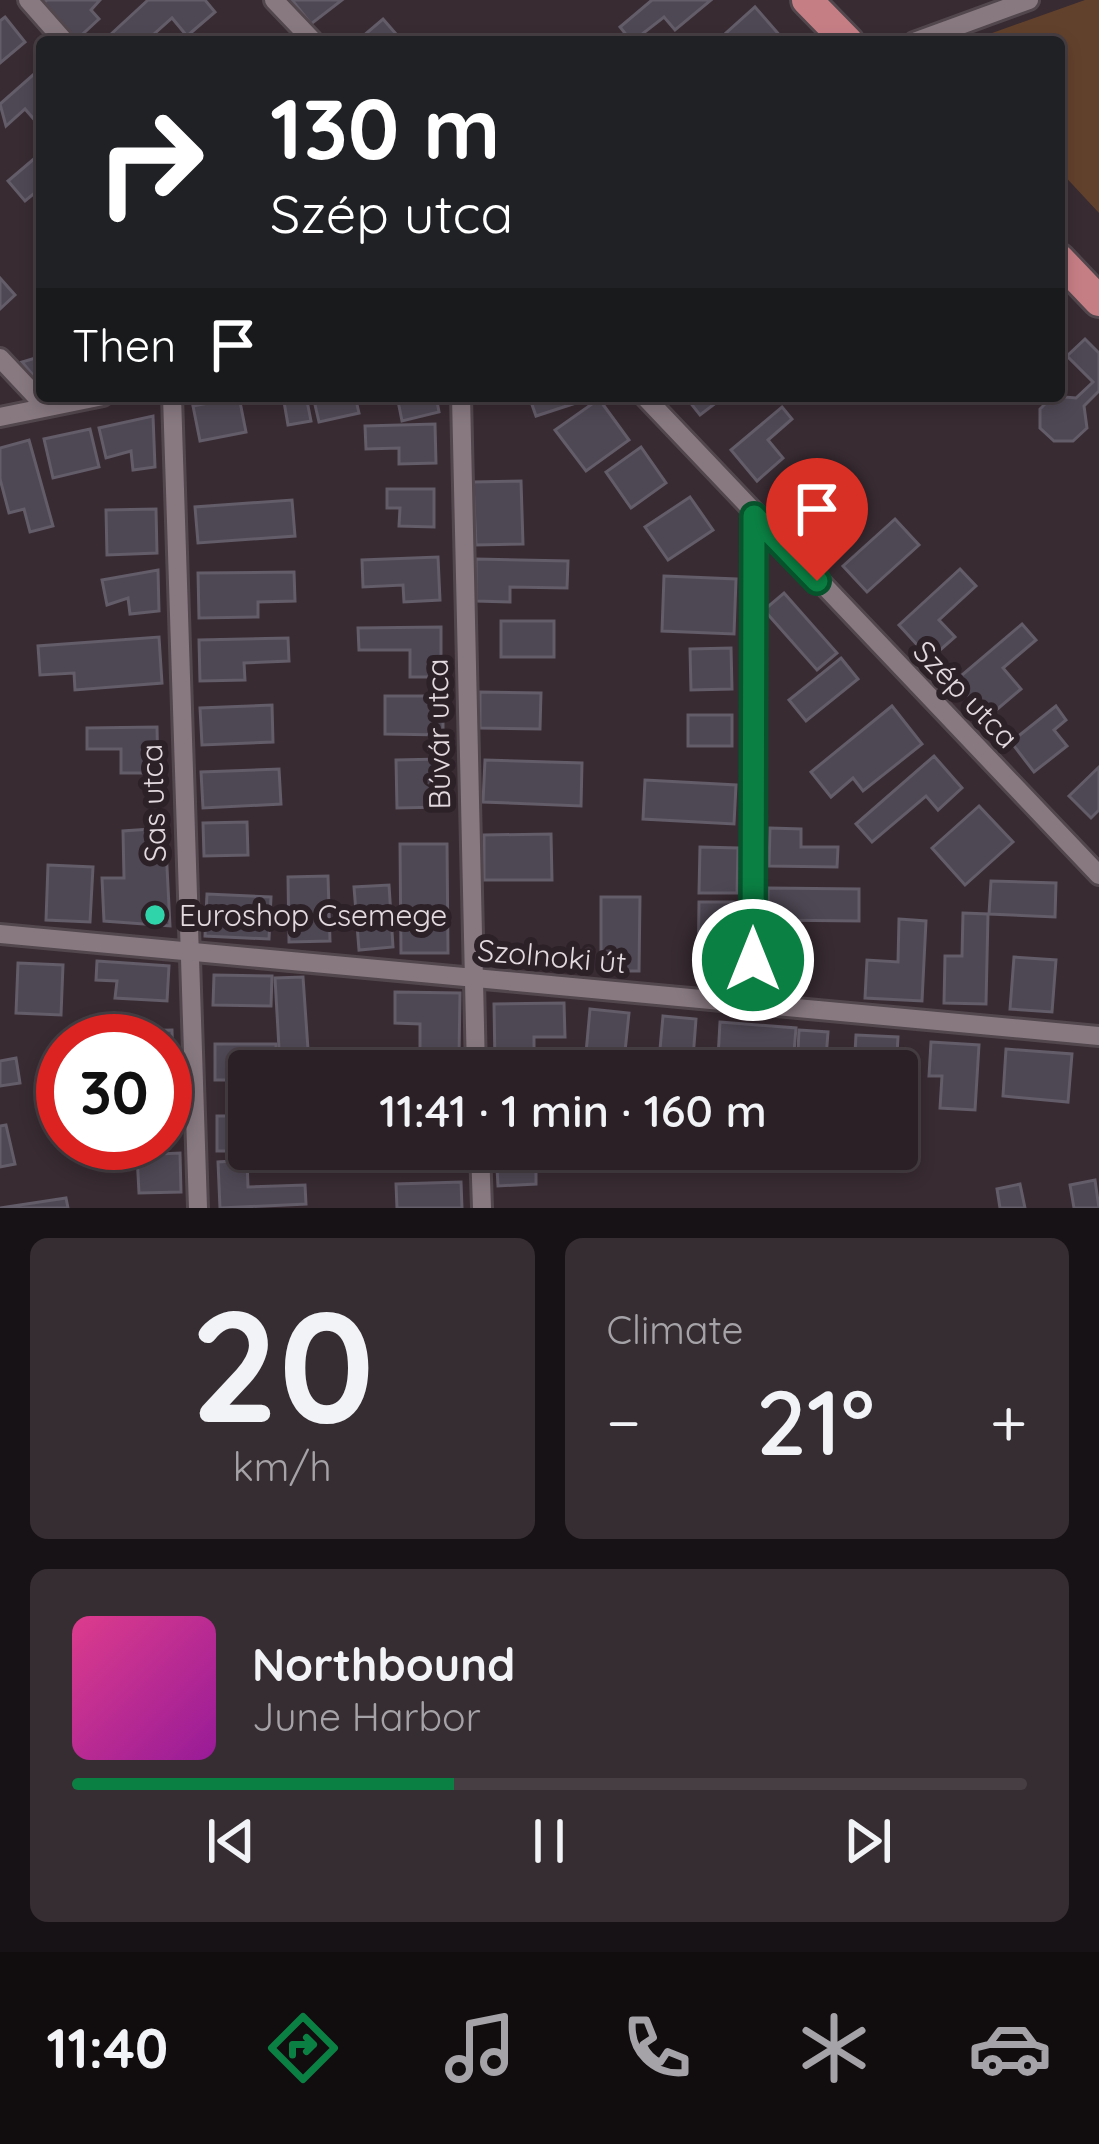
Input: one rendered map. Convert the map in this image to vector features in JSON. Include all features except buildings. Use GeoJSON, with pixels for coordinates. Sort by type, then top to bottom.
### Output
{"type":"FeatureCollection","features":[{"type":"Feature","properties":{"kind":"main road"},"geometry":{"type":"LineString","coordinates":[[807,0],[842,36]]}},
{"type":"Feature","properties":{"kind":"main road"},"geometry":{"type":"LineString","coordinates":[[1065,266],[1099,301]]}},
{"type":"Feature","properties":{"kind":"street"},"geometry":{"type":"LineString","coordinates":[[28,0],[60,36]]}},
{"type":"Feature","properties":{"kind":"street"},"geometry":{"type":"LineString","coordinates":[[274,0],[308,36]]}},
{"type":"Feature","properties":{"kind":"street"},"geometry":{"type":"LineString","coordinates":[[930,36],[1028,0]]}},
{"type":"Feature","properties":{"kind":"street"},"geometry":{"type":"LineString","coordinates":[[0,358],[36,396]]}},
{"type":"Feature","properties":{"kind":"street"},"geometry":{"type":"LineString","coordinates":[[41,402],[46,407]]}},
{"type":"Feature","properties":{"kind":"street"},"geometry":{"type":"LineString","coordinates":[[0,417],[72,402]]}},
{"type":"Feature","properties":{"kind":"street","name":"Sas utca"},"geometry":{"type":"LineString","coordinates":[[172,402],[198,1208]]}},
{"type":"Feature","properties":{"kind":"street","name":"Búvár utca"},"geometry":{"type":"LineString","coordinates":[[461,402],[475,1050]]}},
{"type":"Feature","properties":{"kind":"street","name":"Szép utca"},"geometry":{"type":"LineString","coordinates":[[650,402],[1099,875]]}},
{"type":"Feature","properties":{"kind":"street"},"geometry":{"type":"LineString","coordinates":[[753,1004],[754,516]]}},
{"type":"Feature","properties":{"kind":"street","name":"Szolnoki út"},"geometry":{"type":"LineString","coordinates":[[0,934],[1099,1036]]}},
{"type":"Feature","properties":{"kind":"street"},"geometry":{"type":"LineString","coordinates":[[481,1170],[482,1208]]}},
{"type":"Feature","properties":{"kind":"shaded area"},"geometry":{"type":"Polygon","coordinates":[[[1085,0],[1099,0],[1099,213],[1065,176],[1065,36],[984,36],[1085,0]]]}},
{"type":"Feature","properties":{"kind":"place","name":"Euroshop Csemege"},"geometry":{"type":"Point","coordinates":[155,915]}},
{"type":"Feature","properties":{"kind":"route"},"geometry":{"type":"LineString","coordinates":[[753,960],[754,516],[817,581]]}}]}
